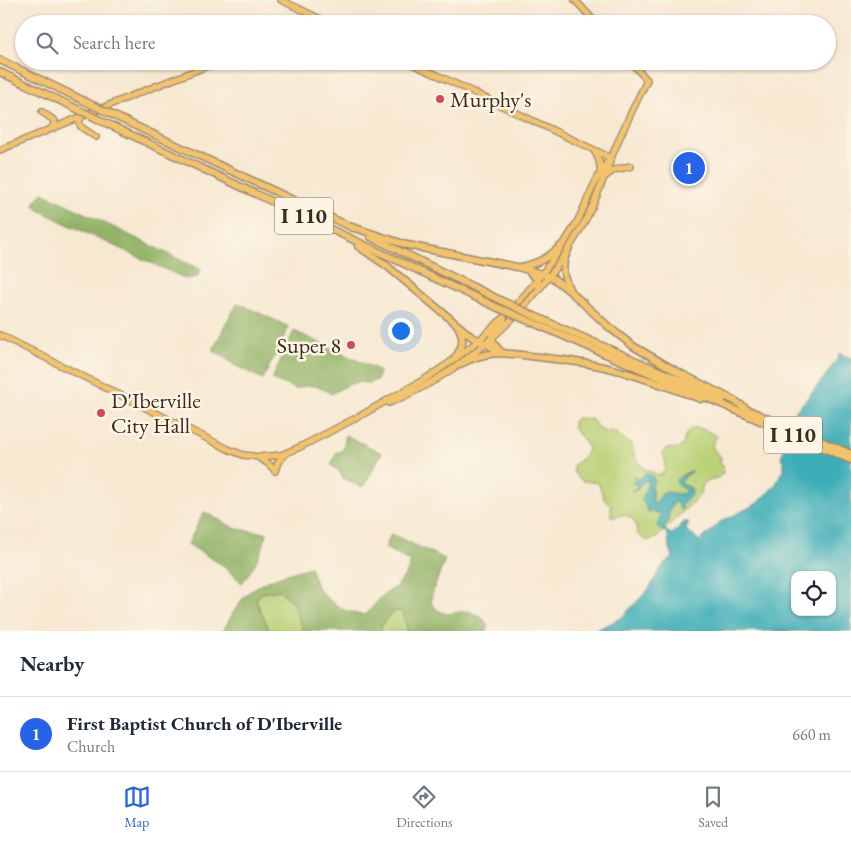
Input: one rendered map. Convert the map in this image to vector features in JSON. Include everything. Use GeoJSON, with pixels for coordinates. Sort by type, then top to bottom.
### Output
{"type":"FeatureCollection","features":[{"type":"Feature","properties":{"kind":"highway","name":"I 110"},"geometry":{"type":"LineString","coordinates":[[0,60],[15,67]]}},
{"type":"Feature","properties":{"kind":"highway","name":"I 110"},"geometry":{"type":"LineString","coordinates":[[21,70],[350,226],[502,301],[538,321],[672,380],[734,410],[851,460]]}},
{"type":"Feature","properties":{"kind":"highway","name":"I 110"},"geometry":{"type":"LineString","coordinates":[[0,72],[496,307],[538,321]]}},
{"type":"Feature","properties":{"kind":"highway"},"geometry":{"type":"LineString","coordinates":[[350,226],[402,244],[521,268],[558,281],[621,337],[645,354],[672,380]]}},
{"type":"Feature","properties":{"kind":"highway"},"geometry":{"type":"LineString","coordinates":[[335,232],[382,263],[472,337],[502,352]]}},
{"type":"Feature","properties":{"kind":"highway"},"geometry":{"type":"LineString","coordinates":[[521,268],[538,263],[565,247]]}},
{"type":"Feature","properties":{"kind":"highway"},"geometry":{"type":"LineString","coordinates":[[565,247],[564,271],[567,284],[572,293]]}},
{"type":"Feature","properties":{"kind":"highway"},"geometry":{"type":"LineString","coordinates":[[521,268],[538,280],[539,287]]}},
{"type":"Feature","properties":{"kind":"highway"},"geometry":{"type":"LineString","coordinates":[[502,352],[494,343],[492,337],[493,332],[504,317]]}},
{"type":"Feature","properties":{"kind":"highway"},"geometry":{"type":"LineString","coordinates":[[455,363],[463,339],[456,323]]}},
{"type":"Feature","properties":{"kind":"highway"},"geometry":{"type":"LineString","coordinates":[[455,363],[480,355],[502,352],[594,365],[636,376],[672,380]]}},
{"type":"Feature","properties":{"kind":"highway","name":"I 110"},"geometry":{"type":"LineString","coordinates":[[672,380],[735,401],[748,410],[851,454]]}},
{"type":"Feature","properties":{"kind":"main road"},"geometry":{"type":"LineString","coordinates":[[281,0],[312,15]]}},
{"type":"Feature","properties":{"kind":"main road"},"geometry":{"type":"LineString","coordinates":[[575,0],[588,15]]}},
{"type":"Feature","properties":{"kind":"main road"},"geometry":{"type":"LineString","coordinates":[[0,150],[196,70]]}},
{"type":"Feature","properties":{"kind":"main road"},"geometry":{"type":"LineString","coordinates":[[426,70],[612,158]]}},
{"type":"Feature","properties":{"kind":"main road"},"geometry":{"type":"LineString","coordinates":[[481,342],[492,337],[516,314],[539,287],[545,275],[565,247],[600,180],[605,165],[612,158],[630,114],[647,80],[638,70]]}},
{"type":"Feature","properties":{"kind":"main road"},"geometry":{"type":"LineString","coordinates":[[42,112],[55,120],[52,128]]}},
{"type":"Feature","properties":{"kind":"main road"},"geometry":{"type":"LineString","coordinates":[[82,116],[79,122],[81,127],[96,137]]}},
{"type":"Feature","properties":{"kind":"main road"},"geometry":{"type":"LineString","coordinates":[[593,150],[600,167],[600,180]]}},
{"type":"Feature","properties":{"kind":"main road"},"geometry":{"type":"LineString","coordinates":[[600,180],[614,170],[631,166]]}},
{"type":"Feature","properties":{"kind":"main road"},"geometry":{"type":"LineString","coordinates":[[257,457],[266,462],[274,471],[280,458],[290,452],[371,410],[428,385],[481,342],[538,280],[545,275]]}},
{"type":"Feature","properties":{"kind":"main road"},"geometry":{"type":"LineString","coordinates":[[0,335],[240,454],[257,457],[290,452]]}},
{"type":"Feature","properties":{"kind":"green space"},"geometry":{"type":"Polygon","coordinates":[[[43,193],[201,270],[197,277],[186,279],[63,222],[37,209],[34,205],[43,193]]]}},
{"type":"Feature","properties":{"kind":"green space"},"geometry":{"type":"Polygon","coordinates":[[[238,303],[289,327],[263,379],[234,365],[213,350],[238,303]]]}},
{"type":"Feature","properties":{"kind":"green space"},"geometry":{"type":"Polygon","coordinates":[[[294,331],[376,369],[379,372],[377,380],[347,385],[331,394],[314,386],[296,389],[272,379],[294,331]]]}},
{"type":"Feature","properties":{"kind":"green space"},"geometry":{"type":"Polygon","coordinates":[[[576,418],[591,419],[600,430],[617,434],[632,445],[635,457],[642,467],[658,475],[662,474],[665,469],[663,453],[666,448],[682,446],[685,436],[689,431],[700,428],[717,436],[712,444],[715,451],[721,457],[720,463],[723,466],[723,473],[719,477],[703,483],[700,495],[665,530],[668,514],[674,502],[679,506],[691,494],[691,488],[681,482],[691,471],[676,480],[677,484],[686,491],[679,494],[665,493],[660,497],[655,506],[651,487],[653,483],[648,473],[639,479],[635,476],[633,483],[638,484],[635,488],[639,488],[640,484],[650,479],[643,497],[647,511],[660,513],[659,529],[664,531],[654,539],[644,540],[637,534],[636,524],[632,518],[624,515],[611,516],[611,505],[604,499],[599,484],[584,481],[574,473],[573,465],[584,457],[588,450],[584,440],[573,427],[573,421],[576,418]]]}},
{"type":"Feature","properties":{"kind":"green space"},"geometry":{"type":"Polygon","coordinates":[[[345,435],[382,453],[363,486],[343,478],[339,471],[331,465],[337,452],[344,448],[345,435]]]}},
{"type":"Feature","properties":{"kind":"green space"},"geometry":{"type":"Polygon","coordinates":[[[204,512],[236,529],[267,533],[257,560],[242,583],[224,566],[188,544],[204,512]]]}},
{"type":"Feature","properties":{"kind":"green space"},"geometry":{"type":"Polygon","coordinates":[[[391,534],[445,559],[432,593],[431,602],[437,610],[446,614],[468,611],[483,618],[488,626],[487,631],[406,631],[407,627],[401,611],[392,612],[383,623],[380,631],[305,631],[293,604],[280,590],[262,593],[256,599],[269,631],[223,631],[239,603],[252,590],[272,579],[310,567],[317,587],[327,598],[342,609],[366,615],[381,597],[397,586],[406,574],[411,562],[385,548],[391,534]]]}},
{"type":"Feature","properties":{"kind":"green space"},"geometry":{"type":"Polygon","coordinates":[[[280,590],[293,604],[305,631],[269,631],[256,598],[262,593],[280,590]]]}},
{"type":"Feature","properties":{"kind":"green space"},"geometry":{"type":"Polygon","coordinates":[[[402,611],[407,627],[406,631],[380,631],[383,623],[393,612],[402,611]]]}},
{"type":"Feature","properties":{"kind":"water"},"geometry":{"type":"Polygon","coordinates":[[[839,353],[851,358],[851,631],[594,631],[621,618],[649,589],[668,560],[673,558],[668,535],[658,528],[661,514],[649,512],[642,500],[649,479],[640,484],[637,490],[631,491],[638,484],[632,483],[635,481],[633,477],[639,479],[647,473],[653,477],[654,481],[651,487],[655,506],[664,493],[685,493],[686,490],[677,484],[676,480],[684,474],[693,471],[686,475],[681,482],[691,488],[691,494],[682,504],[682,510],[674,502],[664,528],[672,534],[687,521],[689,523],[686,530],[700,541],[720,522],[756,504],[775,485],[784,470],[784,463],[781,457],[794,424],[789,421],[793,413],[824,378],[838,358],[839,353]]]}},
{"type":"Feature","properties":{"kind":"place","name":"Murphy's"},"geometry":{"type":"Point","coordinates":[440,99]}},
{"type":"Feature","properties":{"kind":"place","name":"First Baptist Church of D'Iberville"},"geometry":{"type":"Point","coordinates":[689,168]}},
{"type":"Feature","properties":{"kind":"place","name":"Super 8"},"geometry":{"type":"Point","coordinates":[351,345]}},
{"type":"Feature","properties":{"kind":"place","name":"D'Iberville City Hall"},"geometry":{"type":"Point","coordinates":[101,413]}}]}
